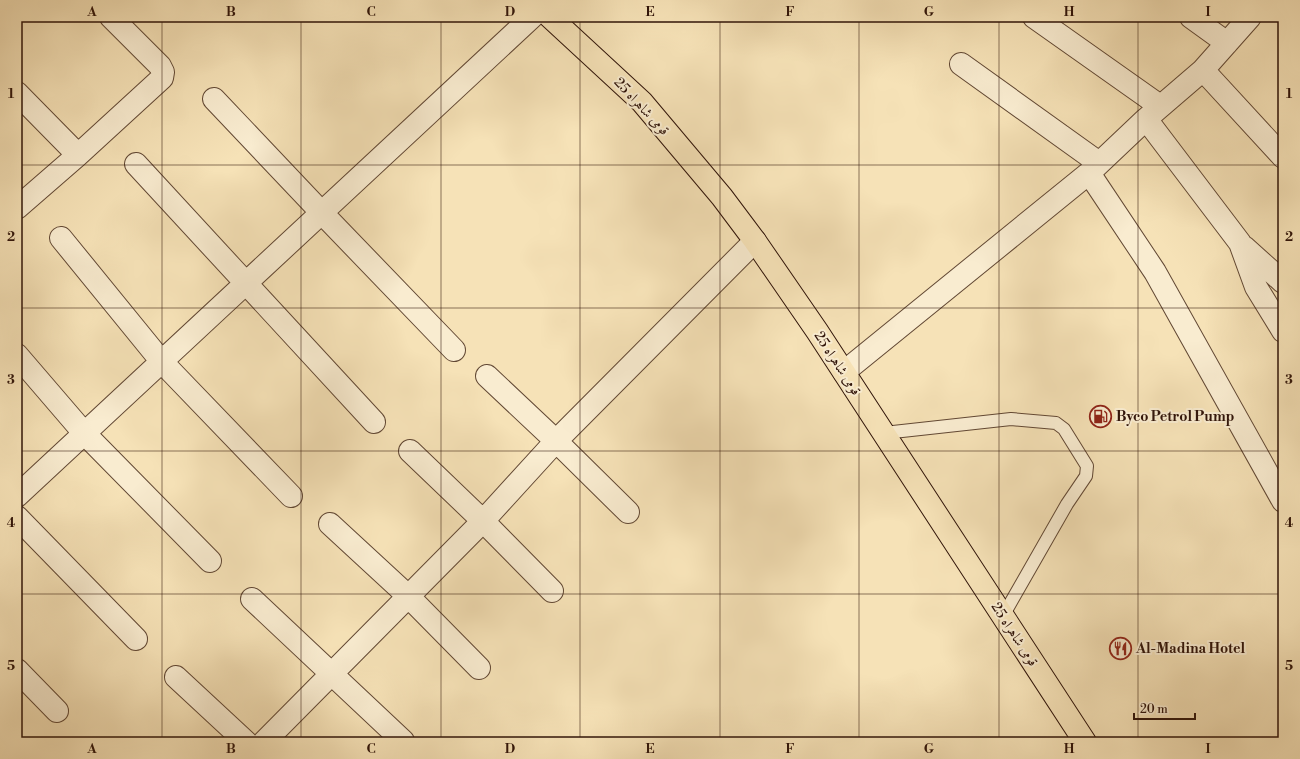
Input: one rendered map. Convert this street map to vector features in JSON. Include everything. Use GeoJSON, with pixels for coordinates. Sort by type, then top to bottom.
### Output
{"type":"FeatureCollection","features":[{"type":"Feature","properties":{"kind":"highway","name":"قومی شاہراہ 25"},"geometry":{"type":"LineString","coordinates":[[557,19],[642,102],[722,197],[755,241],[844,372],[1085,742]]}},
{"type":"Feature","properties":{"kind":"street"},"geometry":{"type":"LineString","coordinates":[[17,208],[78,155],[162,78],[163,72],[160,66],[111,17]]}},
{"type":"Feature","properties":{"kind":"street"},"geometry":{"type":"LineString","coordinates":[[17,496],[532,17]]}},
{"type":"Feature","properties":{"kind":"street"},"geometry":{"type":"LineString","coordinates":[[1034,17],[1153,112],[1240,244],[1256,287],[1283,331]]}},
{"type":"Feature","properties":{"kind":"street"},"geometry":{"type":"LineString","coordinates":[[1191,17],[1227,43]]}},
{"type":"Feature","properties":{"kind":"street"},"geometry":{"type":"LineString","coordinates":[[844,372],[1094,168],[1153,112],[1203,70],[1250,17]]}},
{"type":"Feature","properties":{"kind":"street"},"geometry":{"type":"LineString","coordinates":[[961,64],[1094,168],[1155,272],[1283,501]]}},
{"type":"Feature","properties":{"kind":"street"},"geometry":{"type":"LineString","coordinates":[[1203,70],[1283,157]]}},
{"type":"Feature","properties":{"kind":"street"},"geometry":{"type":"LineString","coordinates":[[17,93],[78,155]]}},
{"type":"Feature","properties":{"kind":"street"},"geometry":{"type":"LineString","coordinates":[[214,99],[454,350]]}},
{"type":"Feature","properties":{"kind":"street"},"geometry":{"type":"LineString","coordinates":[[136,164],[374,422]]}},
{"type":"Feature","properties":{"kind":"street"},"geometry":{"type":"LineString","coordinates":[[61,238],[162,362],[291,496]]}},
{"type":"Feature","properties":{"kind":"street"},"geometry":{"type":"LineString","coordinates":[[264,742],[483,521],[556,442],[755,241]]}},
{"type":"Feature","properties":{"kind":"street"},"geometry":{"type":"LineString","coordinates":[[1240,244],[1283,282]]}},
{"type":"Feature","properties":{"kind":"street"},"geometry":{"type":"LineString","coordinates":[[17,355],[84,433],[210,561]]}},
{"type":"Feature","properties":{"kind":"street"},"geometry":{"type":"LineString","coordinates":[[486,376],[628,512]]}},
{"type":"Feature","properties":{"kind":"street"},"geometry":{"type":"LineString","coordinates":[[410,451],[483,521],[552,591]]}},
{"type":"Feature","properties":{"kind":"street"},"geometry":{"type":"LineString","coordinates":[[17,517],[136,639]]}},
{"type":"Feature","properties":{"kind":"street"},"geometry":{"type":"LineString","coordinates":[[330,524],[408,596],[479,668]]}},
{"type":"Feature","properties":{"kind":"street"},"geometry":{"type":"LineString","coordinates":[[252,599],[403,741]]}},
{"type":"Feature","properties":{"kind":"street"},"geometry":{"type":"LineString","coordinates":[[17,670],[57,711]]}},
{"type":"Feature","properties":{"kind":"street"},"geometry":{"type":"LineString","coordinates":[[176,676],[246,742]]}},
{"type":"Feature","properties":{"kind":"lane"},"geometry":{"type":"LineString","coordinates":[[884,433],[1011,419],[1056,423],[1064,429],[1087,466],[1086,476],[1067,504],[1003,616]]}},
{"type":"Feature","properties":{"kind":"place","name":"Byco Petrol Pump"},"geometry":{"type":"Point","coordinates":[1100,416]}},
{"type":"Feature","properties":{"kind":"place","name":"Al-Madina Hotel"},"geometry":{"type":"Point","coordinates":[1120,648]}}]}
